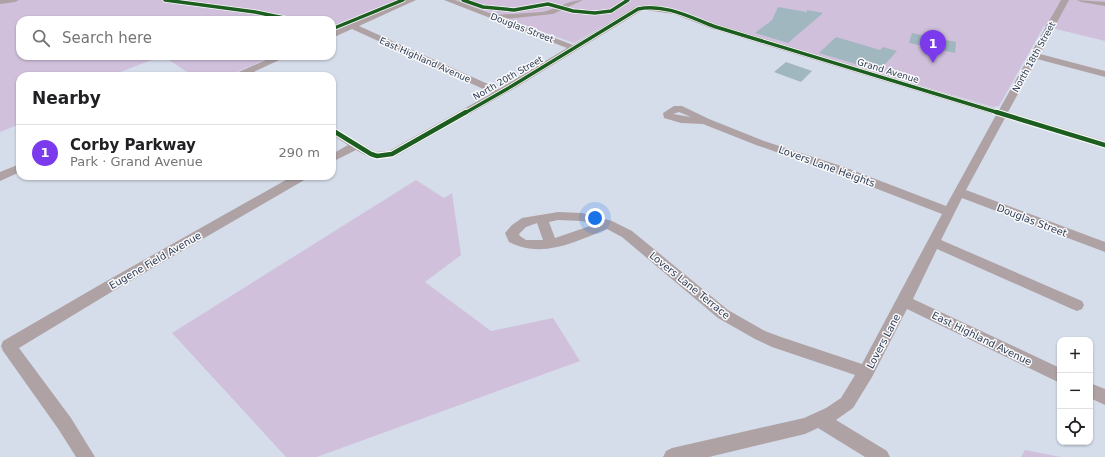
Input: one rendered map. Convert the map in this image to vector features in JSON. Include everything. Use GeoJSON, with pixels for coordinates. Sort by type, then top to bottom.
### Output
{"type":"FeatureCollection","features":[{"type":"Feature","properties":{"kind":"street"},"geometry":{"type":"LineString","coordinates":[[0,2],[15,0]]}},
{"type":"Feature","properties":{"kind":"street"},"geometry":{"type":"LineString","coordinates":[[336,33],[412,0]]}},
{"type":"Feature","properties":{"kind":"street","name":"Douglas Street"},"geometry":{"type":"LineString","coordinates":[[448,0],[574,48]]}},
{"type":"Feature","properties":{"kind":"street"},"geometry":{"type":"LineString","coordinates":[[493,17],[543,14],[553,12],[569,2],[579,0]]}},
{"type":"Feature","properties":{"kind":"street"},"geometry":{"type":"LineString","coordinates":[[1081,0],[1105,4]]}},
{"type":"Feature","properties":{"kind":"street","name":"North 18th Street"},"geometry":{"type":"LineString","coordinates":[[1003,113],[1063,3]]}},
{"type":"Feature","properties":{"kind":"street","name":"North 20th Street"},"geometry":{"type":"LineString","coordinates":[[336,132],[377,156],[392,154],[499,93],[641,7],[651,6],[668,11]]}},
{"type":"Feature","properties":{"kind":"street","name":"Grand Avenue"},"geometry":{"type":"LineString","coordinates":[[668,11],[716,27],[1003,113],[1105,146]]}},
{"type":"Feature","properties":{"kind":"street","name":"East Highland Avenue"},"geometry":{"type":"LineString","coordinates":[[351,26],[499,93]]}},
{"type":"Feature","properties":{"kind":"street"},"geometry":{"type":"LineString","coordinates":[[1034,55],[1105,74]]}},
{"type":"Feature","properties":{"kind":"street"},"geometry":{"type":"LineString","coordinates":[[248,72],[275,60]]}},
{"type":"Feature","properties":{"kind":"street","name":"Lovers Lane"},"geometry":{"type":"LineString","coordinates":[[672,457],[805,426],[832,414],[847,403],[866,372],[959,192],[1003,113]]}},
{"type":"Feature","properties":{"kind":"street","name":"Lovers Lane Heights"},"geometry":{"type":"LineString","coordinates":[[705,121],[760,143],[840,170],[949,212]]}},
{"type":"Feature","properties":{"kind":"street"},"geometry":{"type":"LineString","coordinates":[[336,157],[356,145]]}},
{"type":"Feature","properties":{"kind":"street"},"geometry":{"type":"LineString","coordinates":[[0,177],[16,170]]}},
{"type":"Feature","properties":{"kind":"street","name":"Eugene Field Avenue"},"geometry":{"type":"LineString","coordinates":[[86,457],[45,396],[4,349],[108,287],[295,180]]}},
{"type":"Feature","properties":{"kind":"street","name":"Douglas Street"},"geometry":{"type":"LineString","coordinates":[[959,192],[1105,247]]}},
{"type":"Feature","properties":{"kind":"street","name":"Lovers Lane Terrace"},"geometry":{"type":"LineString","coordinates":[[607,224],[564,241],[551,244],[525,244],[514,239],[512,233],[515,228],[531,220],[558,216],[582,217],[607,224],[627,234],[723,314],[740,324],[778,342],[866,372]]}},
{"type":"Feature","properties":{"kind":"street"},"geometry":{"type":"LineString","coordinates":[[542,219],[551,244]]}},
{"type":"Feature","properties":{"kind":"street"},"geometry":{"type":"LineString","coordinates":[[934,242],[1078,305]]}},
{"type":"Feature","properties":{"kind":"street","name":"East Highland Avenue"},"geometry":{"type":"LineString","coordinates":[[904,301],[1057,375]]}},
{"type":"Feature","properties":{"kind":"street"},"geometry":{"type":"LineString","coordinates":[[1093,391],[1105,397]]}},
{"type":"Feature","properties":{"kind":"street"},"geometry":{"type":"LineString","coordinates":[[820,420],[880,457]]}},
{"type":"Feature","properties":{"kind":"shaded area"},"geometry":{"type":"Polygon","coordinates":[[[0,0],[406,0],[336,29],[336,16],[16,16],[16,60],[152,60],[120,72],[16,72],[16,126],[0,132],[0,0]]]}},
{"type":"Feature","properties":{"kind":"shaded area"},"geometry":{"type":"Polygon","coordinates":[[[455,0],[1105,0],[1105,41],[1044,26],[999,106],[993,107],[712,24],[659,6],[643,5],[635,7],[574,43],[455,0]]]}},
{"type":"Feature","properties":{"kind":"shaded area"},"geometry":{"type":"Polygon","coordinates":[[[169,60],[265,60],[236,72],[187,72],[169,60]]]}},
{"type":"Feature","properties":{"kind":"shaded area"},"geometry":{"type":"Polygon","coordinates":[[[416,180],[444,198],[452,193],[461,255],[425,282],[491,331],[553,318],[580,361],[317,457],[286,457],[172,333],[416,180]]]}},
{"type":"Feature","properties":{"kind":"shaded area"},"geometry":{"type":"Polygon","coordinates":[[[1025,450],[1061,457],[1021,457],[1025,450]]]}},
{"type":"Feature","properties":{"kind":"building"},"geometry":{"type":"Polygon","coordinates":[[[778,7],[823,13],[788,43],[755,33],[772,20],[778,7]]]}},
{"type":"Feature","properties":{"kind":"building"},"geometry":{"type":"Polygon","coordinates":[[[912,33],[956,42],[955,53],[909,43],[912,33]]]}},
{"type":"Feature","properties":{"kind":"building"},"geometry":{"type":"Polygon","coordinates":[[[836,37],[880,50],[883,47],[897,51],[879,71],[819,53],[836,37]]]}},
{"type":"Feature","properties":{"kind":"building"},"geometry":{"type":"Polygon","coordinates":[[[786,62],[812,71],[801,82],[774,72],[786,62]]]}},
{"type":"Feature","properties":{"kind":"cycle path"},"geometry":{"type":"LineString","coordinates":[[165,0],[274,16]]}},
{"type":"Feature","properties":{"kind":"cycle path"},"geometry":{"type":"LineString","coordinates":[[336,27],[403,0]]}},
{"type":"Feature","properties":{"kind":"cycle path"},"geometry":{"type":"LineString","coordinates":[[463,0],[483,7],[514,10],[548,4],[573,11],[595,13],[611,11],[628,0]]}},
{"type":"Feature","properties":{"kind":"cycle path"},"geometry":{"type":"LineString","coordinates":[[336,132],[371,154],[377,156],[392,154],[512,86],[638,9],[645,7],[677,13],[716,27],[1105,145]]}},
{"type":"Feature","properties":{"kind":"place","name":"Corby Parkway"},"geometry":{"type":"Point","coordinates":[933,63]}}]}
